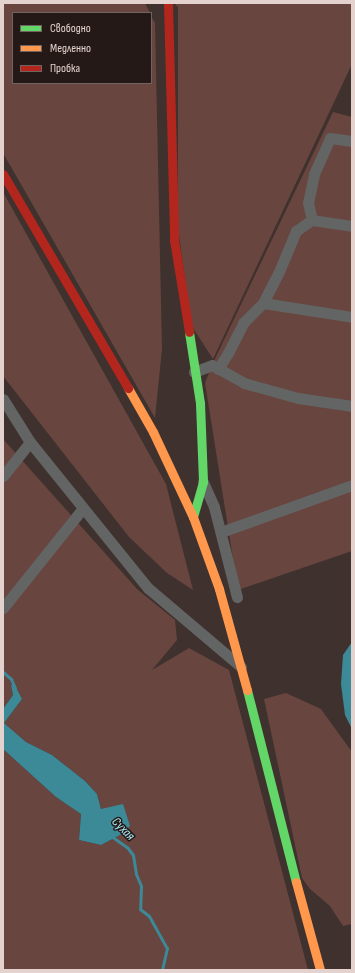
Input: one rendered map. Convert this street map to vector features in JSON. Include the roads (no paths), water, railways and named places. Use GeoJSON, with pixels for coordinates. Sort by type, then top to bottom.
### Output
{"type":"FeatureCollection","features":[{"type":"Feature","properties":{"kind":"main road"},"geometry":{"type":"LineString","coordinates":[[167,3],[174,240],[200,403],[203,482],[193,517]]}},
{"type":"Feature","properties":{"kind":"main road"},"geometry":{"type":"LineString","coordinates":[[3,174],[93,326],[153,432],[193,517],[219,589],[241,667],[280,826],[320,970]]}},
{"type":"Feature","properties":{"kind":"street"},"geometry":{"type":"LineString","coordinates":[[312,220],[308,203],[314,174],[330,138],[352,141]]}},
{"type":"Feature","properties":{"kind":"street"},"geometry":{"type":"LineString","coordinates":[[218,369],[243,323],[263,303],[278,274],[296,231],[312,220],[352,226]]}},
{"type":"Feature","properties":{"kind":"street"},"geometry":{"type":"LineString","coordinates":[[263,303],[352,317]]}},
{"type":"Feature","properties":{"kind":"street"},"geometry":{"type":"LineString","coordinates":[[194,372],[212,365],[244,383],[298,398],[352,406]]}},
{"type":"Feature","properties":{"kind":"street"},"geometry":{"type":"LineString","coordinates":[[3,399],[30,442],[148,588],[241,667]]}},
{"type":"Feature","properties":{"kind":"street"},"geometry":{"type":"LineString","coordinates":[[3,476],[30,442]]}},
{"type":"Feature","properties":{"kind":"street"},"geometry":{"type":"LineString","coordinates":[[203,482],[214,507],[237,597]]}},
{"type":"Feature","properties":{"kind":"street"},"geometry":{"type":"LineString","coordinates":[[220,532],[352,485]]}},
{"type":"Feature","properties":{"kind":"street"},"geometry":{"type":"LineString","coordinates":[[3,608],[83,508]]}},
{"type":"Feature","properties":{"kind":"water"},"geometry":{"type":"Polygon","coordinates":[[[352,642],[352,729],[345,715],[341,684],[343,655],[352,642]]]}},
{"type":"Feature","properties":{"kind":"water"},"geometry":{"type":"Polygon","coordinates":[[[14,684],[22,699],[4,723],[26,742],[52,755],[85,781],[97,794],[101,809],[123,804],[130,826],[122,834],[101,845],[79,840],[81,814],[56,797],[3,749],[3,709],[13,695],[11,685],[14,684]]]}},
{"type":"Feature","properties":{"kind":"waterway","name":"Сухая"},"geometry":{"type":"LineString","coordinates":[[3,672],[11,679],[15,688]]}},
{"type":"Feature","properties":{"kind":"waterway","name":"Сухая"},"geometry":{"type":"LineString","coordinates":[[111,836],[127,847],[133,855],[136,874],[141,886],[140,909],[149,916],[167,948],[162,970]]}}]}
